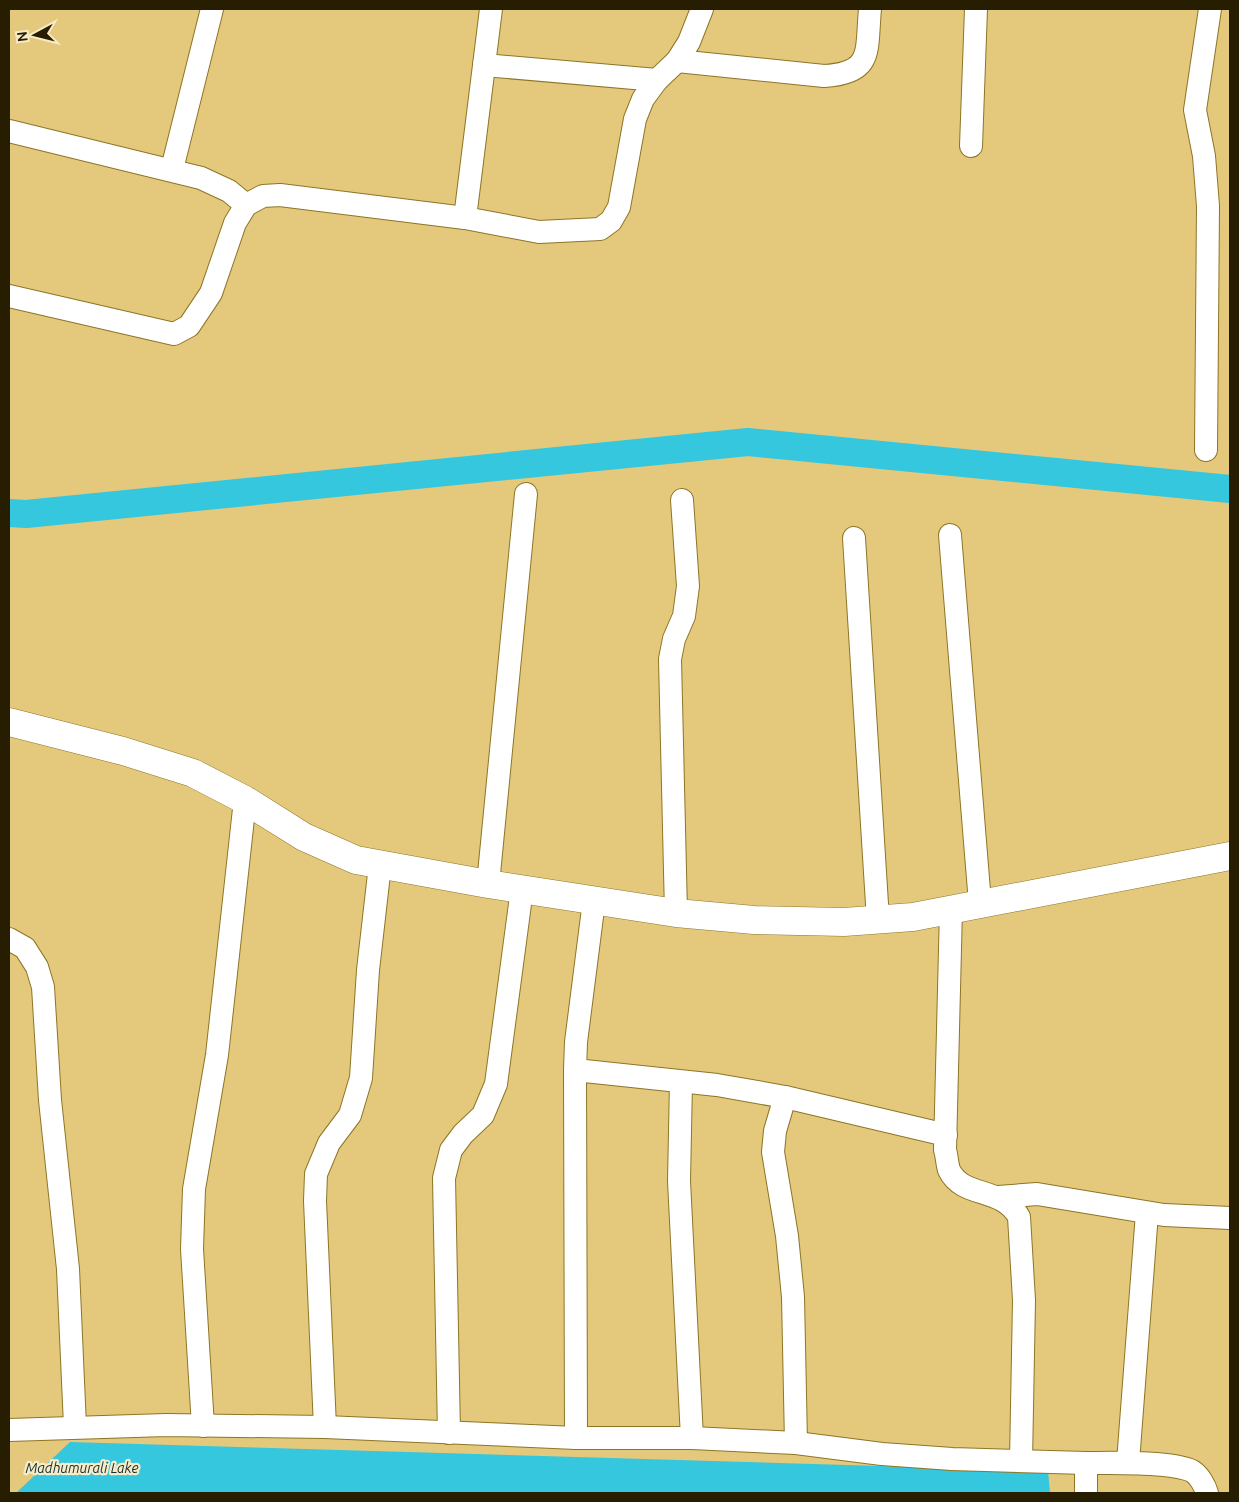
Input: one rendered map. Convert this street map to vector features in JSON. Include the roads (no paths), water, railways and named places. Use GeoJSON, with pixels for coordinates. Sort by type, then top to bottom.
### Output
{"type":"FeatureCollection","features":[{"type":"Feature","properties":{"kind":"street"},"geometry":{"type":"LineString","coordinates":[[172,169],[212,9]]}},
{"type":"Feature","properties":{"kind":"street"},"geometry":{"type":"LineString","coordinates":[[465,218],[491,9]]}},
{"type":"Feature","properties":{"kind":"street"},"geometry":{"type":"LineString","coordinates":[[9,296],[174,334],[189,326],[211,293],[235,223],[246,205],[263,196],[280,195],[465,218],[539,232],[600,229],[611,221],[619,207],[635,119],[643,99],[657,80],[677,61],[689,42],[702,9]]}},
{"type":"Feature","properties":{"kind":"street"},"geometry":{"type":"LineString","coordinates":[[677,61],[824,76],[844,74],[856,69],[863,60],[870,9]]}},
{"type":"Feature","properties":{"kind":"street"},"geometry":{"type":"LineString","coordinates":[[970,146],[976,9]]}},
{"type":"Feature","properties":{"kind":"street"},"geometry":{"type":"LineString","coordinates":[[1206,450],[1208,198],[1204,156],[1195,110],[1210,9]]}},
{"type":"Feature","properties":{"kind":"street"},"geometry":{"type":"LineString","coordinates":[[484,65],[657,80]]}},
{"type":"Feature","properties":{"kind":"street"},"geometry":{"type":"LineString","coordinates":[[9,132],[172,169],[201,178],[229,191],[246,205]]}},
{"type":"Feature","properties":{"kind":"street"},"geometry":{"type":"LineString","coordinates":[[488,884],[526,494]]}},
{"type":"Feature","properties":{"kind":"street"},"geometry":{"type":"LineString","coordinates":[[676,913],[670,659],[674,639],[684,616],[688,586],[682,500]]}},
{"type":"Feature","properties":{"kind":"street"},"geometry":{"type":"LineString","coordinates":[[950,535],[980,903]]}},
{"type":"Feature","properties":{"kind":"street"},"geometry":{"type":"LineString","coordinates":[[854,538],[878,920]]}},
{"type":"Feature","properties":{"kind":"street"},"geometry":{"type":"LineString","coordinates":[[9,722],[123,751],[193,774],[245,800],[304,837],[356,860],[488,884],[676,913],[754,920],[844,922],[913,917],[1230,856]]}},
{"type":"Feature","properties":{"kind":"street"},"geometry":{"type":"LineString","coordinates":[[203,1426],[192,1249],[194,1189],[217,1055],[245,800]]}},
{"type":"Feature","properties":{"kind":"street"},"geometry":{"type":"LineString","coordinates":[[325,1427],[315,1201],[316,1174],[329,1143],[350,1115],[361,1078],[368,970],[380,865]]}},
{"type":"Feature","properties":{"kind":"street"},"geometry":{"type":"LineString","coordinates":[[449,1433],[444,1178],[450,1150],[463,1134],[483,1115],[496,1084],[522,889]]}},
{"type":"Feature","properties":{"kind":"street"},"geometry":{"type":"LineString","coordinates":[[576,1438],[574,1070],[594,901]]}},
{"type":"Feature","properties":{"kind":"street"},"geometry":{"type":"LineString","coordinates":[[951,910],[945,1150],[950,1170],[961,1184],[998,1197],[1013,1206],[1019,1217],[1023,1246],[1024,1300],[1021,1461]]}},
{"type":"Feature","properties":{"kind":"street"},"geometry":{"type":"LineString","coordinates":[[9,939],[25,948],[36,967],[43,987],[50,1100],[68,1269],[75,1426]]}},
{"type":"Feature","properties":{"kind":"street"},"geometry":{"type":"LineString","coordinates":[[574,1070],[682,1082],[785,1097],[946,1135]]}},
{"type":"Feature","properties":{"kind":"street"},"geometry":{"type":"LineString","coordinates":[[682,1082],[679,1181],[692,1438]]}},
{"type":"Feature","properties":{"kind":"street"},"geometry":{"type":"LineString","coordinates":[[785,1097],[775,1131],[773,1152],[793,1297],[796,1443]]}},
{"type":"Feature","properties":{"kind":"street"},"geometry":{"type":"LineString","coordinates":[[998,1197],[1037,1194],[1147,1213],[1230,1218]]}},
{"type":"Feature","properties":{"kind":"street"},"geometry":{"type":"LineString","coordinates":[[1128,1462],[1147,1213]]}},
{"type":"Feature","properties":{"kind":"street"},"geometry":{"type":"LineString","coordinates":[[9,1430],[75,1426],[325,1427],[576,1438],[692,1438],[796,1443],[882,1454],[1021,1461],[1128,1462],[1179,1468],[1193,1472],[1205,1486],[1207,1493]]}},
{"type":"Feature","properties":{"kind":"street"},"geometry":{"type":"LineString","coordinates":[[1086,1463],[1086,1493]]}},
{"type":"Feature","properties":{"kind":"water","name":"Madhumurali Lake"},"geometry":{"type":"Polygon","coordinates":[[[70,1442],[1048,1471],[1050,1493],[16,1493],[70,1442]]]}},
{"type":"Feature","properties":{"kind":"waterway"},"geometry":{"type":"LineString","coordinates":[[9,513],[26,514],[748,442],[1230,489]]}}]}
